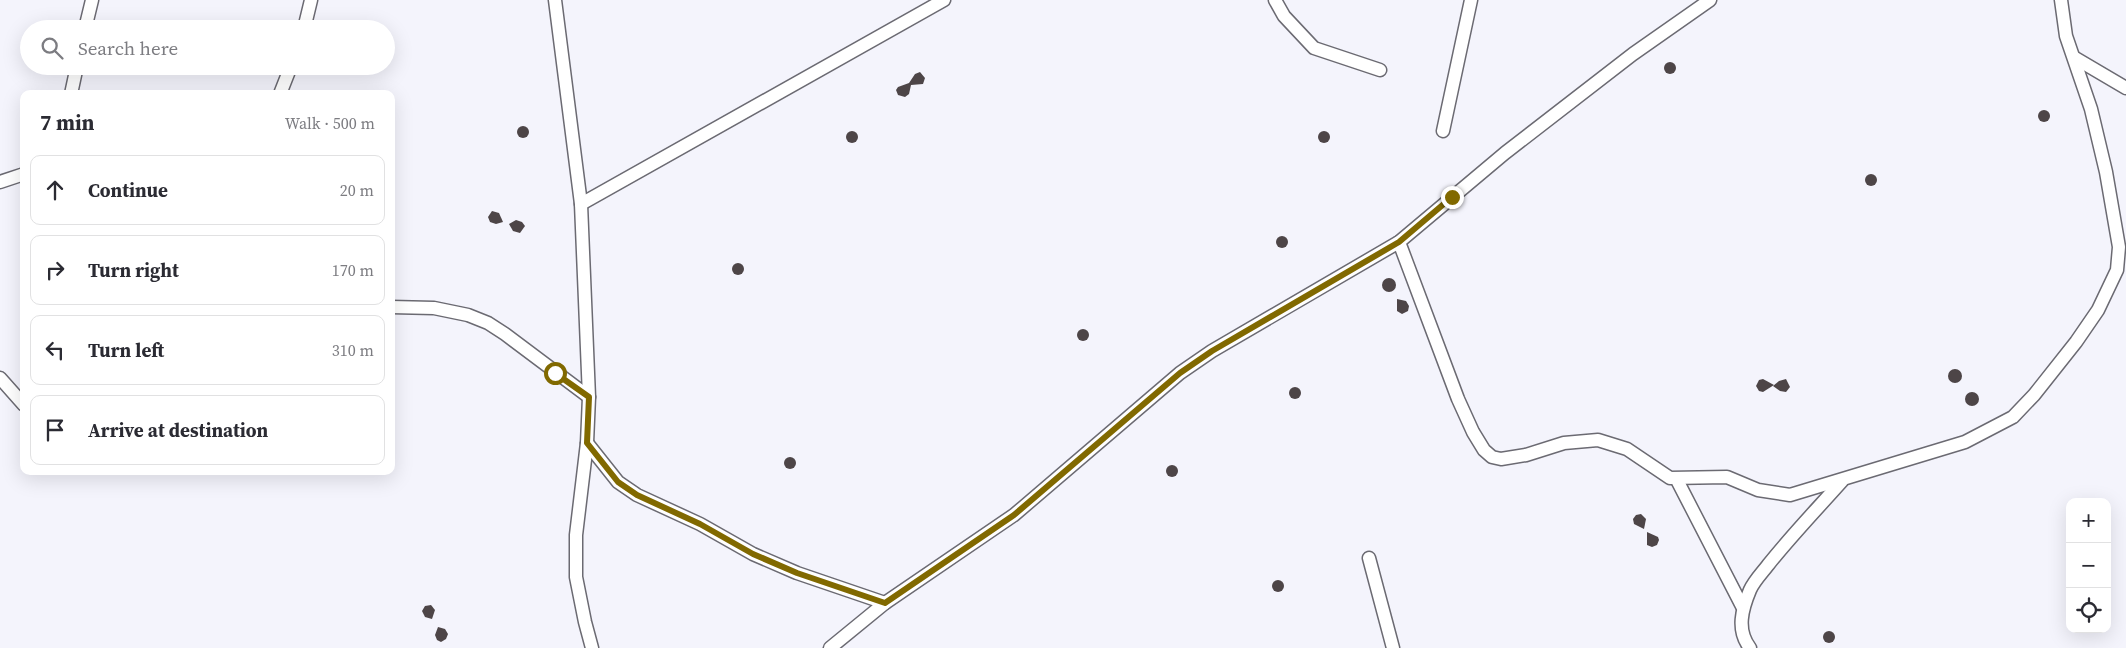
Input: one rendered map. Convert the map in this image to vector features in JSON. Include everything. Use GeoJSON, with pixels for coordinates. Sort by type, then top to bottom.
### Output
{"type":"FeatureCollection","features":[{"type":"Feature","properties":{"kind":"street"},"geometry":{"type":"LineString","coordinates":[[87,20],[92,0]]}},
{"type":"Feature","properties":{"kind":"street"},"geometry":{"type":"LineString","coordinates":[[306,20],[312,0]]}},
{"type":"Feature","properties":{"kind":"street"},"geometry":{"type":"LineString","coordinates":[[556,0],[581,204],[589,397],[587,443],[576,535],[576,577],[584,622],[592,648]]}},
{"type":"Feature","properties":{"kind":"street"},"geometry":{"type":"LineString","coordinates":[[581,204],[944,0]]}},
{"type":"Feature","properties":{"kind":"street"},"geometry":{"type":"LineString","coordinates":[[1275,0],[1284,16],[1314,48],[1380,70]]}},
{"type":"Feature","properties":{"kind":"street"},"geometry":{"type":"LineString","coordinates":[[1443,131],[1471,0]]}},
{"type":"Feature","properties":{"kind":"street"},"geometry":{"type":"LineString","coordinates":[[830,648],[885,603],[1014,515],[1180,373],[1212,351],[1399,242],[1505,153],[1633,54],[1710,0]]}},
{"type":"Feature","properties":{"kind":"street"},"geometry":{"type":"LineString","coordinates":[[1399,242],[1458,399],[1473,432],[1484,450],[1492,457],[1501,459],[1526,455],[1564,443],[1598,440],[1627,449],[1663,474],[1677,480],[1727,476],[1758,490],[1790,496],[1965,442],[2012,417],[2034,395],[2056,369],[2098,310],[2117,270],[2120,247],[2106,172],[2091,109],[2066,36],[2061,0]]}},
{"type":"Feature","properties":{"kind":"street"},"geometry":{"type":"LineString","coordinates":[[2074,58],[2126,88]]}},
{"type":"Feature","properties":{"kind":"street"},"geometry":{"type":"LineString","coordinates":[[72,90],[75,75]]}},
{"type":"Feature","properties":{"kind":"street"},"geometry":{"type":"LineString","coordinates":[[282,90],[287,75]]}},
{"type":"Feature","properties":{"kind":"street"},"geometry":{"type":"LineString","coordinates":[[0,182],[20,175]]}},
{"type":"Feature","properties":{"kind":"street"},"geometry":{"type":"LineString","coordinates":[[395,308],[434,308],[468,315],[488,324],[505,334],[589,397]]}},
{"type":"Feature","properties":{"kind":"street"},"geometry":{"type":"LineString","coordinates":[[0,378],[20,400]]}},
{"type":"Feature","properties":{"kind":"street"},"geometry":{"type":"LineString","coordinates":[[587,443],[618,482],[637,495],[700,524],[753,554],[797,573],[885,603]]}},
{"type":"Feature","properties":{"kind":"street"},"geometry":{"type":"LineString","coordinates":[[1677,480],[1743,608]]}},
{"type":"Feature","properties":{"kind":"street"},"geometry":{"type":"LineString","coordinates":[[1750,648],[1745,642],[1741,624],[1743,608],[1751,588],[1842,481]]}},
{"type":"Feature","properties":{"kind":"street"},"geometry":{"type":"LineString","coordinates":[[1369,558],[1392,648]]}},
{"type":"Feature","properties":{"kind":"building"},"geometry":{"type":"Polygon","coordinates":[[[1672,62],[1675,63],[1675,73],[1668,74],[1665,73],[1664,66],[1665,63],[1672,62]]]}},
{"type":"Feature","properties":{"kind":"building"},"geometry":{"type":"Polygon","coordinates":[[[920,72],[925,78],[923,84],[911,85],[909,94],[905,97],[898,95],[896,90],[898,87],[909,83],[915,74],[920,72]]]}},
{"type":"Feature","properties":{"kind":"building"},"geometry":{"type":"Polygon","coordinates":[[[2046,110],[2049,111],[2049,121],[2042,122],[2039,121],[2038,114],[2039,111],[2046,110]]]}},
{"type":"Feature","properties":{"kind":"building"},"geometry":{"type":"Polygon","coordinates":[[[525,126],[528,127],[528,137],[521,138],[518,137],[517,130],[518,127],[525,126]]]}},
{"type":"Feature","properties":{"kind":"building"},"geometry":{"type":"Polygon","coordinates":[[[854,131],[857,132],[857,142],[850,143],[847,142],[846,135],[847,132],[854,131]]]}},
{"type":"Feature","properties":{"kind":"building"},"geometry":{"type":"Polygon","coordinates":[[[1326,131],[1329,132],[1329,142],[1322,143],[1319,142],[1318,135],[1319,132],[1326,131]]]}},
{"type":"Feature","properties":{"kind":"building"},"geometry":{"type":"Polygon","coordinates":[[[1873,174],[1876,175],[1876,185],[1869,186],[1866,185],[1865,178],[1866,175],[1873,174]]]}},
{"type":"Feature","properties":{"kind":"building"},"geometry":{"type":"Polygon","coordinates":[[[492,211],[499,213],[503,222],[496,224],[490,222],[488,217],[492,211]]]}},
{"type":"Feature","properties":{"kind":"building"},"geometry":{"type":"Polygon","coordinates":[[[516,220],[522,222],[525,226],[520,233],[513,231],[509,224],[516,220]]]}},
{"type":"Feature","properties":{"kind":"building"},"geometry":{"type":"Polygon","coordinates":[[[1284,236],[1287,237],[1287,247],[1280,248],[1277,247],[1276,240],[1277,237],[1284,236]]]}},
{"type":"Feature","properties":{"kind":"building"},"geometry":{"type":"Polygon","coordinates":[[[740,263],[743,264],[743,274],[736,275],[733,274],[732,267],[733,264],[740,263]]]}},
{"type":"Feature","properties":{"kind":"building"},"geometry":{"type":"Polygon","coordinates":[[[1389,278],[1394,280],[1396,285],[1394,290],[1389,292],[1384,290],[1382,285],[1384,280],[1389,278]]]}},
{"type":"Feature","properties":{"kind":"building"},"geometry":{"type":"Polygon","coordinates":[[[1397,299],[1406,301],[1409,306],[1408,311],[1402,314],[1397,311],[1397,299]]]}},
{"type":"Feature","properties":{"kind":"building"},"geometry":{"type":"Polygon","coordinates":[[[1085,329],[1088,330],[1088,340],[1081,341],[1078,340],[1077,333],[1078,330],[1085,329]]]}},
{"type":"Feature","properties":{"kind":"building"},"geometry":{"type":"Polygon","coordinates":[[[1955,369],[1960,371],[1962,376],[1960,381],[1955,383],[1950,381],[1948,376],[1950,371],[1955,369]]]}},
{"type":"Feature","properties":{"kind":"building"},"geometry":{"type":"Polygon","coordinates":[[[1763,379],[1774,385],[1763,392],[1759,391],[1756,386],[1759,380],[1763,379]]]}},
{"type":"Feature","properties":{"kind":"building"},"geometry":{"type":"Polygon","coordinates":[[[1786,379],[1790,387],[1786,392],[1780,391],[1773,386],[1779,381],[1786,379]]]}},
{"type":"Feature","properties":{"kind":"building"},"geometry":{"type":"Polygon","coordinates":[[[1297,387],[1300,388],[1300,398],[1293,399],[1290,398],[1289,391],[1290,388],[1297,387]]]}},
{"type":"Feature","properties":{"kind":"building"},"geometry":{"type":"Polygon","coordinates":[[[1972,392],[1977,394],[1979,399],[1977,404],[1972,406],[1967,404],[1965,399],[1967,394],[1972,392]]]}},
{"type":"Feature","properties":{"kind":"building"},"geometry":{"type":"Polygon","coordinates":[[[792,457],[795,458],[795,468],[788,469],[785,468],[784,461],[785,458],[792,457]]]}},
{"type":"Feature","properties":{"kind":"building"},"geometry":{"type":"Polygon","coordinates":[[[1174,465],[1177,466],[1177,476],[1170,477],[1167,476],[1166,469],[1167,466],[1174,465]]]}},
{"type":"Feature","properties":{"kind":"building"},"geometry":{"type":"Polygon","coordinates":[[[1641,514],[1646,519],[1644,529],[1634,524],[1633,519],[1636,515],[1641,514]]]}},
{"type":"Feature","properties":{"kind":"building"},"geometry":{"type":"Polygon","coordinates":[[[1647,532],[1658,537],[1657,545],[1652,547],[1647,545],[1647,532]]]}},
{"type":"Feature","properties":{"kind":"building"},"geometry":{"type":"Polygon","coordinates":[[[1280,580],[1283,581],[1283,591],[1276,592],[1273,591],[1272,584],[1273,581],[1280,580]]]}},
{"type":"Feature","properties":{"kind":"building"},"geometry":{"type":"Polygon","coordinates":[[[431,605],[435,610],[432,619],[425,617],[422,611],[425,606],[431,605]]]}},
{"type":"Feature","properties":{"kind":"building"},"geometry":{"type":"Polygon","coordinates":[[[438,627],[445,629],[448,634],[446,639],[441,642],[437,640],[435,635],[438,627]]]}},
{"type":"Feature","properties":{"kind":"building"},"geometry":{"type":"Polygon","coordinates":[[[1831,631],[1834,632],[1834,642],[1827,643],[1824,642],[1823,635],[1824,632],[1831,631]]]}},
{"type":"Feature","properties":{"kind":"route"},"geometry":{"type":"LineString","coordinates":[[555,373],[589,397],[587,443],[618,482],[637,495],[700,524],[753,554],[797,573],[885,603],[1014,515],[1180,373],[1212,351],[1399,242],[1424,223],[1452,197]]}}]}
